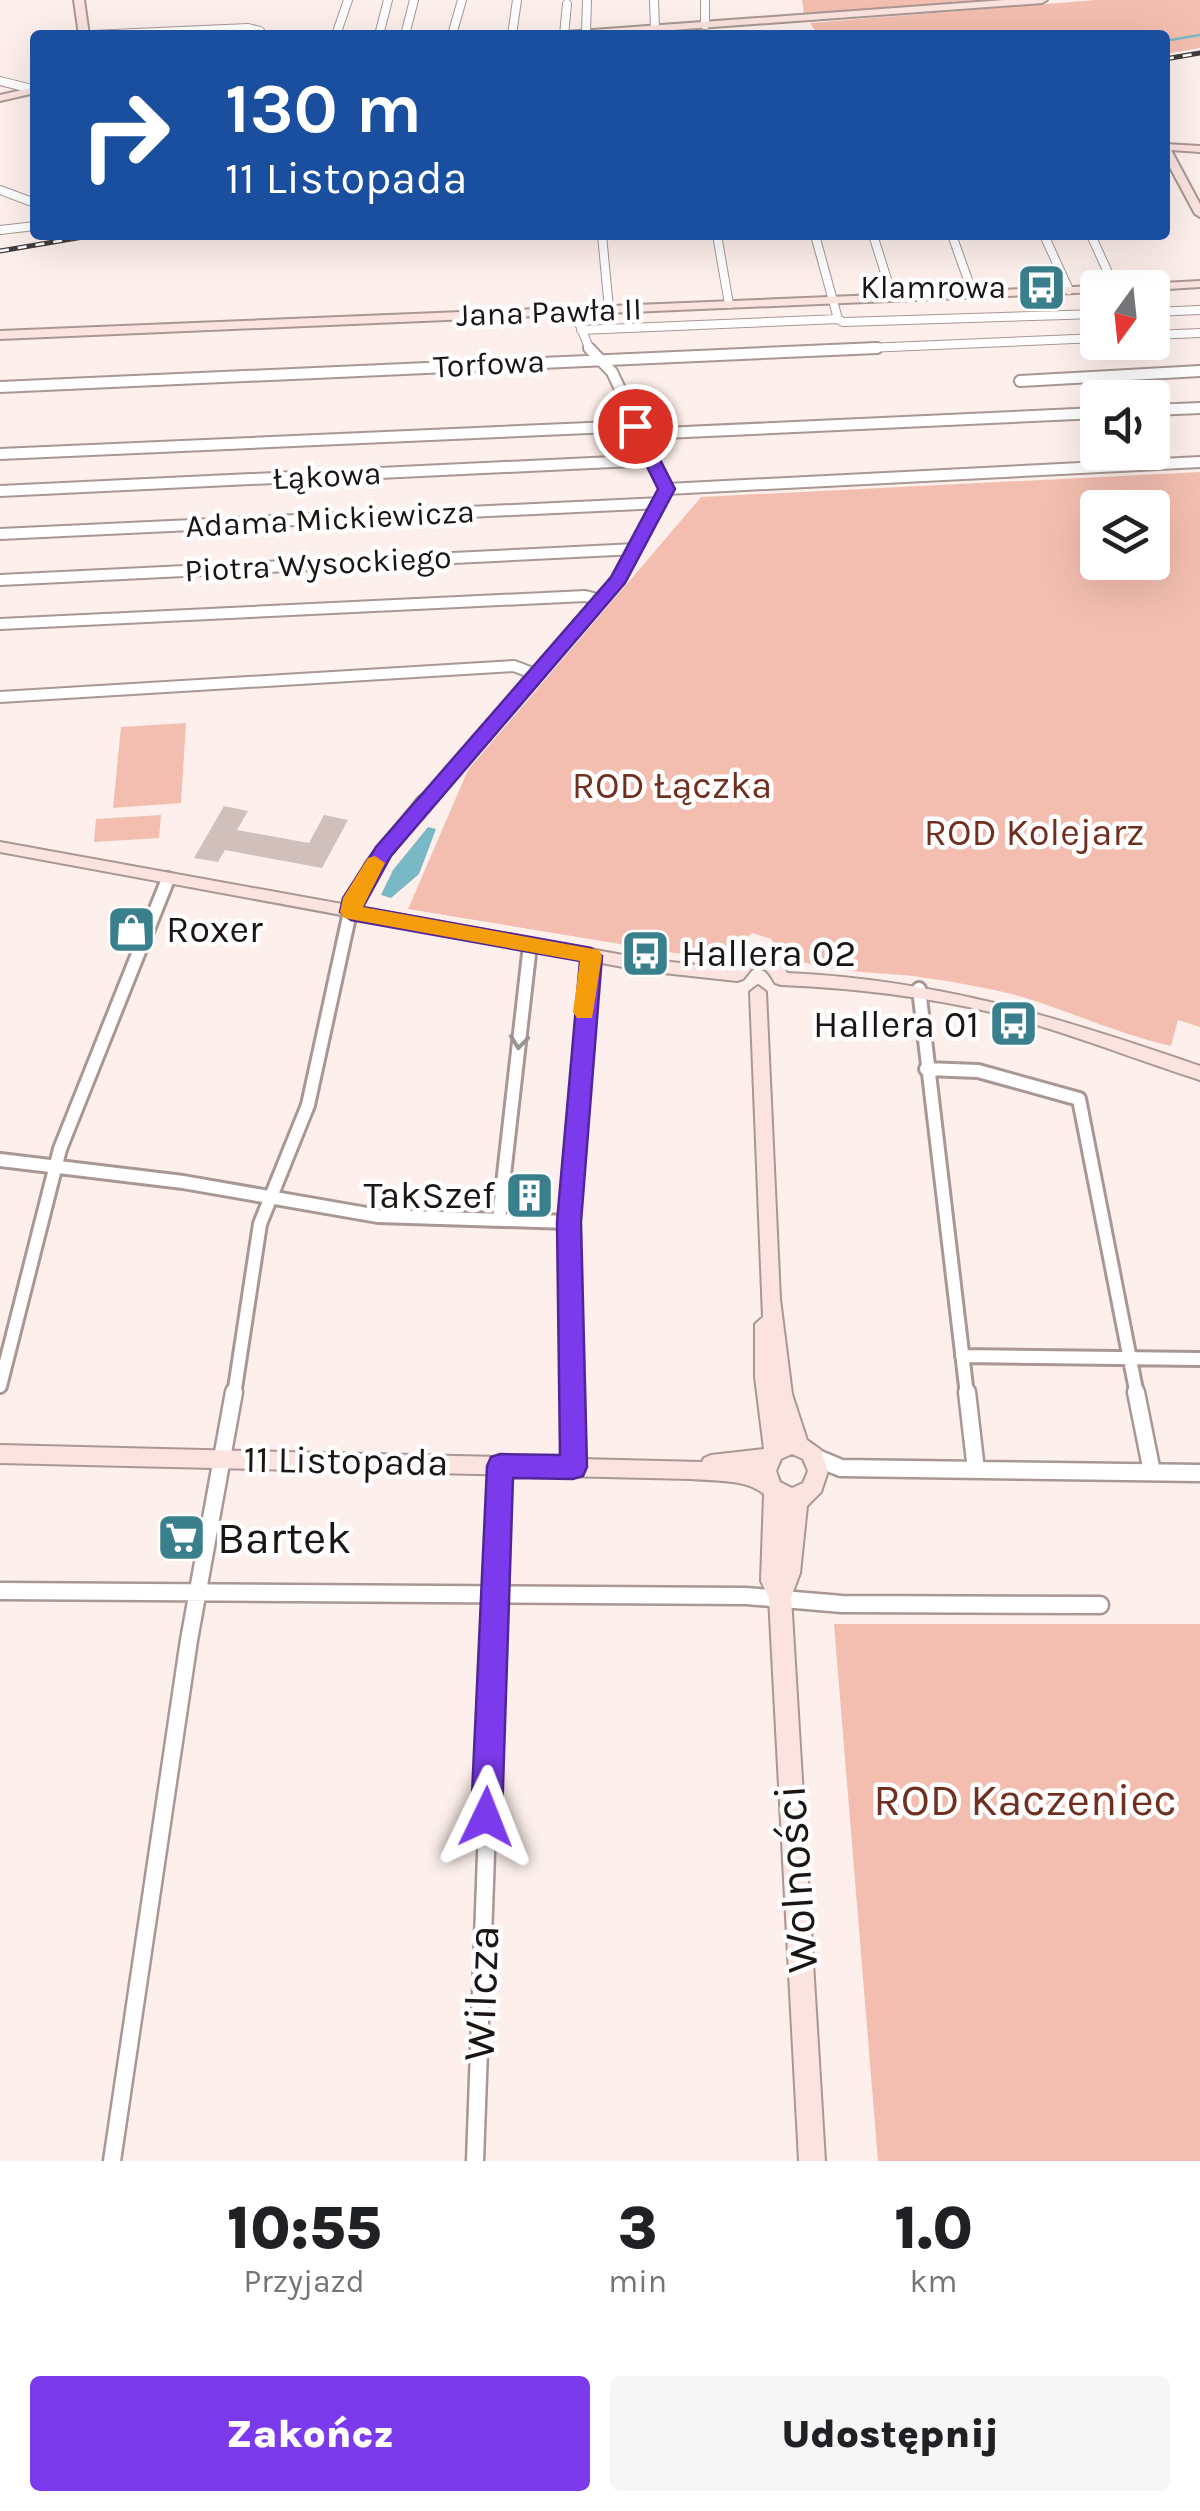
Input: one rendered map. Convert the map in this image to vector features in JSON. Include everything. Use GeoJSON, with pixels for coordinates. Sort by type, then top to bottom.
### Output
{"type":"FeatureCollection","features":[{"type":"Feature","properties":{"kind":"street"},"geometry":{"type":"LineString","coordinates":[[79,0],[87,30]]}},
{"type":"Feature","properties":{"kind":"street"},"geometry":{"type":"LineString","coordinates":[[338,30],[348,0]]}},
{"type":"Feature","properties":{"kind":"street"},"geometry":{"type":"LineString","coordinates":[[380,30],[388,0]]}},
{"type":"Feature","properties":{"kind":"street"},"geometry":{"type":"LineString","coordinates":[[406,30],[414,0]]}},
{"type":"Feature","properties":{"kind":"street"},"geometry":{"type":"LineString","coordinates":[[453,30],[462,0]]}},
{"type":"Feature","properties":{"kind":"street"},"geometry":{"type":"LineString","coordinates":[[513,30],[518,0]]}},
{"type":"Feature","properties":{"kind":"street"},"geometry":{"type":"LineString","coordinates":[[586,30],[587,0]]}},
{"type":"Feature","properties":{"kind":"street"},"geometry":{"type":"LineString","coordinates":[[654,0],[655,28]]}},
{"type":"Feature","properties":{"kind":"street"},"geometry":{"type":"LineString","coordinates":[[705,0],[706,25]]}},
{"type":"Feature","properties":{"kind":"street"},"geometry":{"type":"LineString","coordinates":[[792,0],[796,19]]}},
{"type":"Feature","properties":{"kind":"street"},"geometry":{"type":"LineString","coordinates":[[632,30],[1042,0]]}},
{"type":"Feature","properties":{"kind":"street"},"geometry":{"type":"LineString","coordinates":[[564,30],[567,4]]}},
{"type":"Feature","properties":{"kind":"street"},"geometry":{"type":"LineString","coordinates":[[202,30],[256,30]]}},
{"type":"Feature","properties":{"kind":"street"},"geometry":{"type":"LineString","coordinates":[[0,81],[30,88]]}},
{"type":"Feature","properties":{"kind":"street"},"geometry":{"type":"LineString","coordinates":[[0,98],[30,90]]}},
{"type":"Feature","properties":{"kind":"street"},"geometry":{"type":"LineString","coordinates":[[1170,145],[1200,146]]}},
{"type":"Feature","properties":{"kind":"street"},"geometry":{"type":"LineString","coordinates":[[1170,155],[1200,214]]}},
{"type":"Feature","properties":{"kind":"street"},"geometry":{"type":"LineString","coordinates":[[0,190],[30,201]]}},
{"type":"Feature","properties":{"kind":"street"},"geometry":{"type":"LineString","coordinates":[[0,230],[30,227]]}},
{"type":"Feature","properties":{"kind":"street"},"geometry":{"type":"LineString","coordinates":[[602,240],[609,310]]}},
{"type":"Feature","properties":{"kind":"street"},"geometry":{"type":"LineString","coordinates":[[718,240],[729,304]]}},
{"type":"Feature","properties":{"kind":"street"},"geometry":{"type":"LineString","coordinates":[[815,240],[838,319]]}},
{"type":"Feature","properties":{"kind":"street"},"geometry":{"type":"LineString","coordinates":[[874,240],[893,298]]}},
{"type":"Feature","properties":{"kind":"street"},"geometry":{"type":"LineString","coordinates":[[954,240],[973,294]]}},
{"type":"Feature","properties":{"kind":"street"},"geometry":{"type":"LineString","coordinates":[[1046,240],[1068,290]]}},
{"type":"Feature","properties":{"kind":"street"},"geometry":{"type":"LineString","coordinates":[[1093,240],[1108,270]]}},
{"type":"Feature","properties":{"kind":"street"},"geometry":{"type":"LineString","coordinates":[[1170,286],[1200,284]]}},
{"type":"Feature","properties":{"kind":"street","name":"Jana Pawła II"},"geometry":{"type":"LineString","coordinates":[[0,335],[1080,290]]}},
{"type":"Feature","properties":{"kind":"street"},"geometry":{"type":"LineString","coordinates":[[1170,311],[1200,310]]}},
{"type":"Feature","properties":{"kind":"street"},"geometry":{"type":"LineString","coordinates":[[112,2161],[197,1591],[224,1458],[260,1224],[308,1105],[354,898],[384,852],[602,600],[636,548],[666,489],[612,372],[598,359],[574,311]]}},
{"type":"Feature","properties":{"kind":"street"},"geometry":{"type":"LineString","coordinates":[[581,330],[838,319],[855,324],[1080,315]]}},
{"type":"Feature","properties":{"kind":"street"},"geometry":{"type":"LineString","coordinates":[[1170,334],[1200,333]]}},
{"type":"Feature","properties":{"kind":"street","name":"Torfowa"},"geometry":{"type":"LineString","coordinates":[[0,387],[1080,339]]}},
{"type":"Feature","properties":{"kind":"street"},"geometry":{"type":"LineString","coordinates":[[1020,381],[1200,371]]}},
{"type":"Feature","properties":{"kind":"street"},"geometry":{"type":"LineString","coordinates":[[1170,409],[1200,408]]}},
{"type":"Feature","properties":{"kind":"street"},"geometry":{"type":"LineString","coordinates":[[0,454],[1080,414]]}},
{"type":"Feature","properties":{"kind":"street","name":"Łąkowa"},"geometry":{"type":"LineString","coordinates":[[0,492],[654,460]]}},
{"type":"Feature","properties":{"kind":"street"},"geometry":{"type":"LineString","coordinates":[[666,489],[1200,462]]}},
{"type":"Feature","properties":{"kind":"street","name":"Adama Mickiewicza"},"geometry":{"type":"LineString","coordinates":[[0,534],[661,503]]}},
{"type":"Feature","properties":{"kind":"street","name":"Piotra Wysockiego"},"geometry":{"type":"LineString","coordinates":[[0,580],[636,548]]}},
{"type":"Feature","properties":{"kind":"street"},"geometry":{"type":"LineString","coordinates":[[0,624],[572,597],[602,600]]}},
{"type":"Feature","properties":{"kind":"street"},"geometry":{"type":"LineString","coordinates":[[0,697],[514,666],[535,674]]}},
{"type":"Feature","properties":{"kind":"street"},"geometry":{"type":"LineString","coordinates":[[0,848],[591,956],[737,975]]}},
{"type":"Feature","properties":{"kind":"street"},"geometry":{"type":"LineString","coordinates":[[0,1386],[55,1166],[168,879]]}},
{"type":"Feature","properties":{"kind":"street"},"geometry":{"type":"LineString","coordinates":[[499,1218],[530,945]]}},
{"type":"Feature","properties":{"kind":"street"},"geometry":{"type":"LineString","coordinates":[[573,1467],[569,1222],[591,956]]}},
{"type":"Feature","properties":{"kind":"street"},"geometry":{"type":"LineString","coordinates":[[737,975],[747,962],[764,961],[777,968],[781,978]]}},
{"type":"Feature","properties":{"kind":"street"},"geometry":{"type":"LineString","coordinates":[[737,975],[743,986],[758,992],[774,988],[781,978]]}},
{"type":"Feature","properties":{"kind":"street"},"geometry":{"type":"LineString","coordinates":[[781,978],[918,988],[1020,1011],[1200,1073]]}},
{"type":"Feature","properties":{"kind":"street"},"geometry":{"type":"LineString","coordinates":[[918,988],[976,1470]]}},
{"type":"Feature","properties":{"kind":"street"},"geometry":{"type":"LineString","coordinates":[[758,992],[770,1299],[782,1394],[806,1452],[818,1466],[809,1489]]}},
{"type":"Feature","properties":{"kind":"street"},"geometry":{"type":"LineString","coordinates":[[926,1069],[978,1070],[1079,1099],[1152,1472]]}},
{"type":"Feature","properties":{"kind":"street"},"geometry":{"type":"LineString","coordinates":[[0,1160],[168,1180],[378,1216],[569,1222]]}},
{"type":"Feature","properties":{"kind":"street"},"geometry":{"type":"LineString","coordinates":[[770,1299],[764,1326],[771,1454],[764,1470],[772,1486],[788,1495],[809,1489],[841,1468]]}},
{"type":"Feature","properties":{"kind":"street"},"geometry":{"type":"LineString","coordinates":[[962,1356],[1200,1359]]}},
{"type":"Feature","properties":{"kind":"street"},"geometry":{"type":"LineString","coordinates":[[771,1454],[806,1452],[841,1468],[1200,1473]]}},
{"type":"Feature","properties":{"kind":"street","name":"11 Listopada"},"geometry":{"type":"LineString","coordinates":[[0,1454],[691,1470],[750,1476],[772,1486]]}},
{"type":"Feature","properties":{"kind":"street","name":"11 Listopada"},"geometry":{"type":"LineString","coordinates":[[691,1470],[771,1454]]}},
{"type":"Feature","properties":{"kind":"street","name":"Wilcza"},"geometry":{"type":"LineString","coordinates":[[475,2161],[500,1466]]}},
{"type":"Feature","properties":{"kind":"street","name":"Wolności"},"geometry":{"type":"LineString","coordinates":[[772,1486],[772,1581],[780,1599],[812,2161]]}},
{"type":"Feature","properties":{"kind":"street","name":"Wolności"},"geometry":{"type":"LineString","coordinates":[[780,1599],[789,1582],[794,1517],[809,1489]]}},
{"type":"Feature","properties":{"kind":"street"},"geometry":{"type":"LineString","coordinates":[[0,1591],[494,1592],[1100,1606]]}},
{"type":"Feature","properties":{"kind":"green space"},"geometry":{"type":"Polygon","coordinates":[[[802,0],[1006,0],[804,14],[802,0]]]}},
{"type":"Feature","properties":{"kind":"green space"},"geometry":{"type":"Polygon","coordinates":[[[1095,0],[1200,0],[1200,48],[1170,53],[1170,30],[815,30],[810,23],[1095,0]]]}},
{"type":"Feature","properties":{"kind":"green space"},"geometry":{"type":"Polygon","coordinates":[[[1200,472],[1200,1027],[1178,1020],[1171,1046],[993,990],[815,965],[782,951],[771,939],[752,933],[725,952],[698,955],[408,909],[468,770],[701,497],[1200,472]]]}},
{"type":"Feature","properties":{"kind":"green space"},"geometry":{"type":"Polygon","coordinates":[[[186,723],[181,803],[113,808],[121,727],[186,723]]]}},
{"type":"Feature","properties":{"kind":"green space"},"geometry":{"type":"Polygon","coordinates":[[[161,815],[159,838],[94,842],[96,819],[161,815]]]}},
{"type":"Feature","properties":{"kind":"green space","name":"ROD Kaczeniec"},"geometry":{"type":"Polygon","coordinates":[[[834,1624],[1200,1624],[1200,2161],[878,2161],[834,1624]]]}},
{"type":"Feature","properties":{"kind":"water"},"geometry":{"type":"Polygon","coordinates":[[[428,827],[436,829],[419,874],[391,898],[381,895],[393,870],[428,827]]]}},
{"type":"Feature","properties":{"kind":"building"},"geometry":{"type":"Polygon","coordinates":[[[224,806],[248,811],[237,830],[309,843],[324,815],[348,820],[322,868],[225,850],[218,862],[194,858],[224,806]]]}},
{"type":"Feature","properties":{"kind":"waterway"},"geometry":{"type":"LineString","coordinates":[[1170,40],[1200,35]]}},
{"type":"Feature","properties":{"kind":"railway"},"geometry":{"type":"LineString","coordinates":[[1170,58],[1200,53]]}},
{"type":"Feature","properties":{"kind":"railway"},"geometry":{"type":"LineString","coordinates":[[0,251],[65,240]]}},
{"type":"Feature","properties":{"kind":"slow traffic"},"geometry":{"type":"LineString","coordinates":[[375,863],[354,898],[351,912],[591,956],[584,1012]]}},
{"type":"Feature","properties":{"kind":"place","name":"Klamrowa"},"geometry":{"type":"Point","coordinates":[1041,287]}},
{"type":"Feature","properties":{"kind":"place","name":"Roxer"},"geometry":{"type":"Point","coordinates":[131,929]}},
{"type":"Feature","properties":{"kind":"place","name":"Hallera 02"},"geometry":{"type":"Point","coordinates":[646,953]}},
{"type":"Feature","properties":{"kind":"place","name":"Hallera 01"},"geometry":{"type":"Point","coordinates":[1014,1024]}},
{"type":"Feature","properties":{"kind":"place","name":"TakSzef"},"geometry":{"type":"Point","coordinates":[530,1195]}},
{"type":"Feature","properties":{"kind":"place","name":"Bartek"},"geometry":{"type":"Point","coordinates":[182,1538]}},
{"type":"Feature","properties":{"kind":"route"},"geometry":{"type":"LineString","coordinates":[[486,1817],[500,1466],[573,1467],[569,1222],[591,956],[351,912],[354,898],[372,866],[619,579],[666,489],[635,426]]}},
{"type":"Feature","properties":{"kind":"park label","name":"ROD Łączka"},"geometry":{"type":"Point","coordinates":[672,785]}},
{"type":"Feature","properties":{"kind":"park label","name":"ROD Kolejarz"},"geometry":{"type":"Point","coordinates":[1034,832]}}]}
